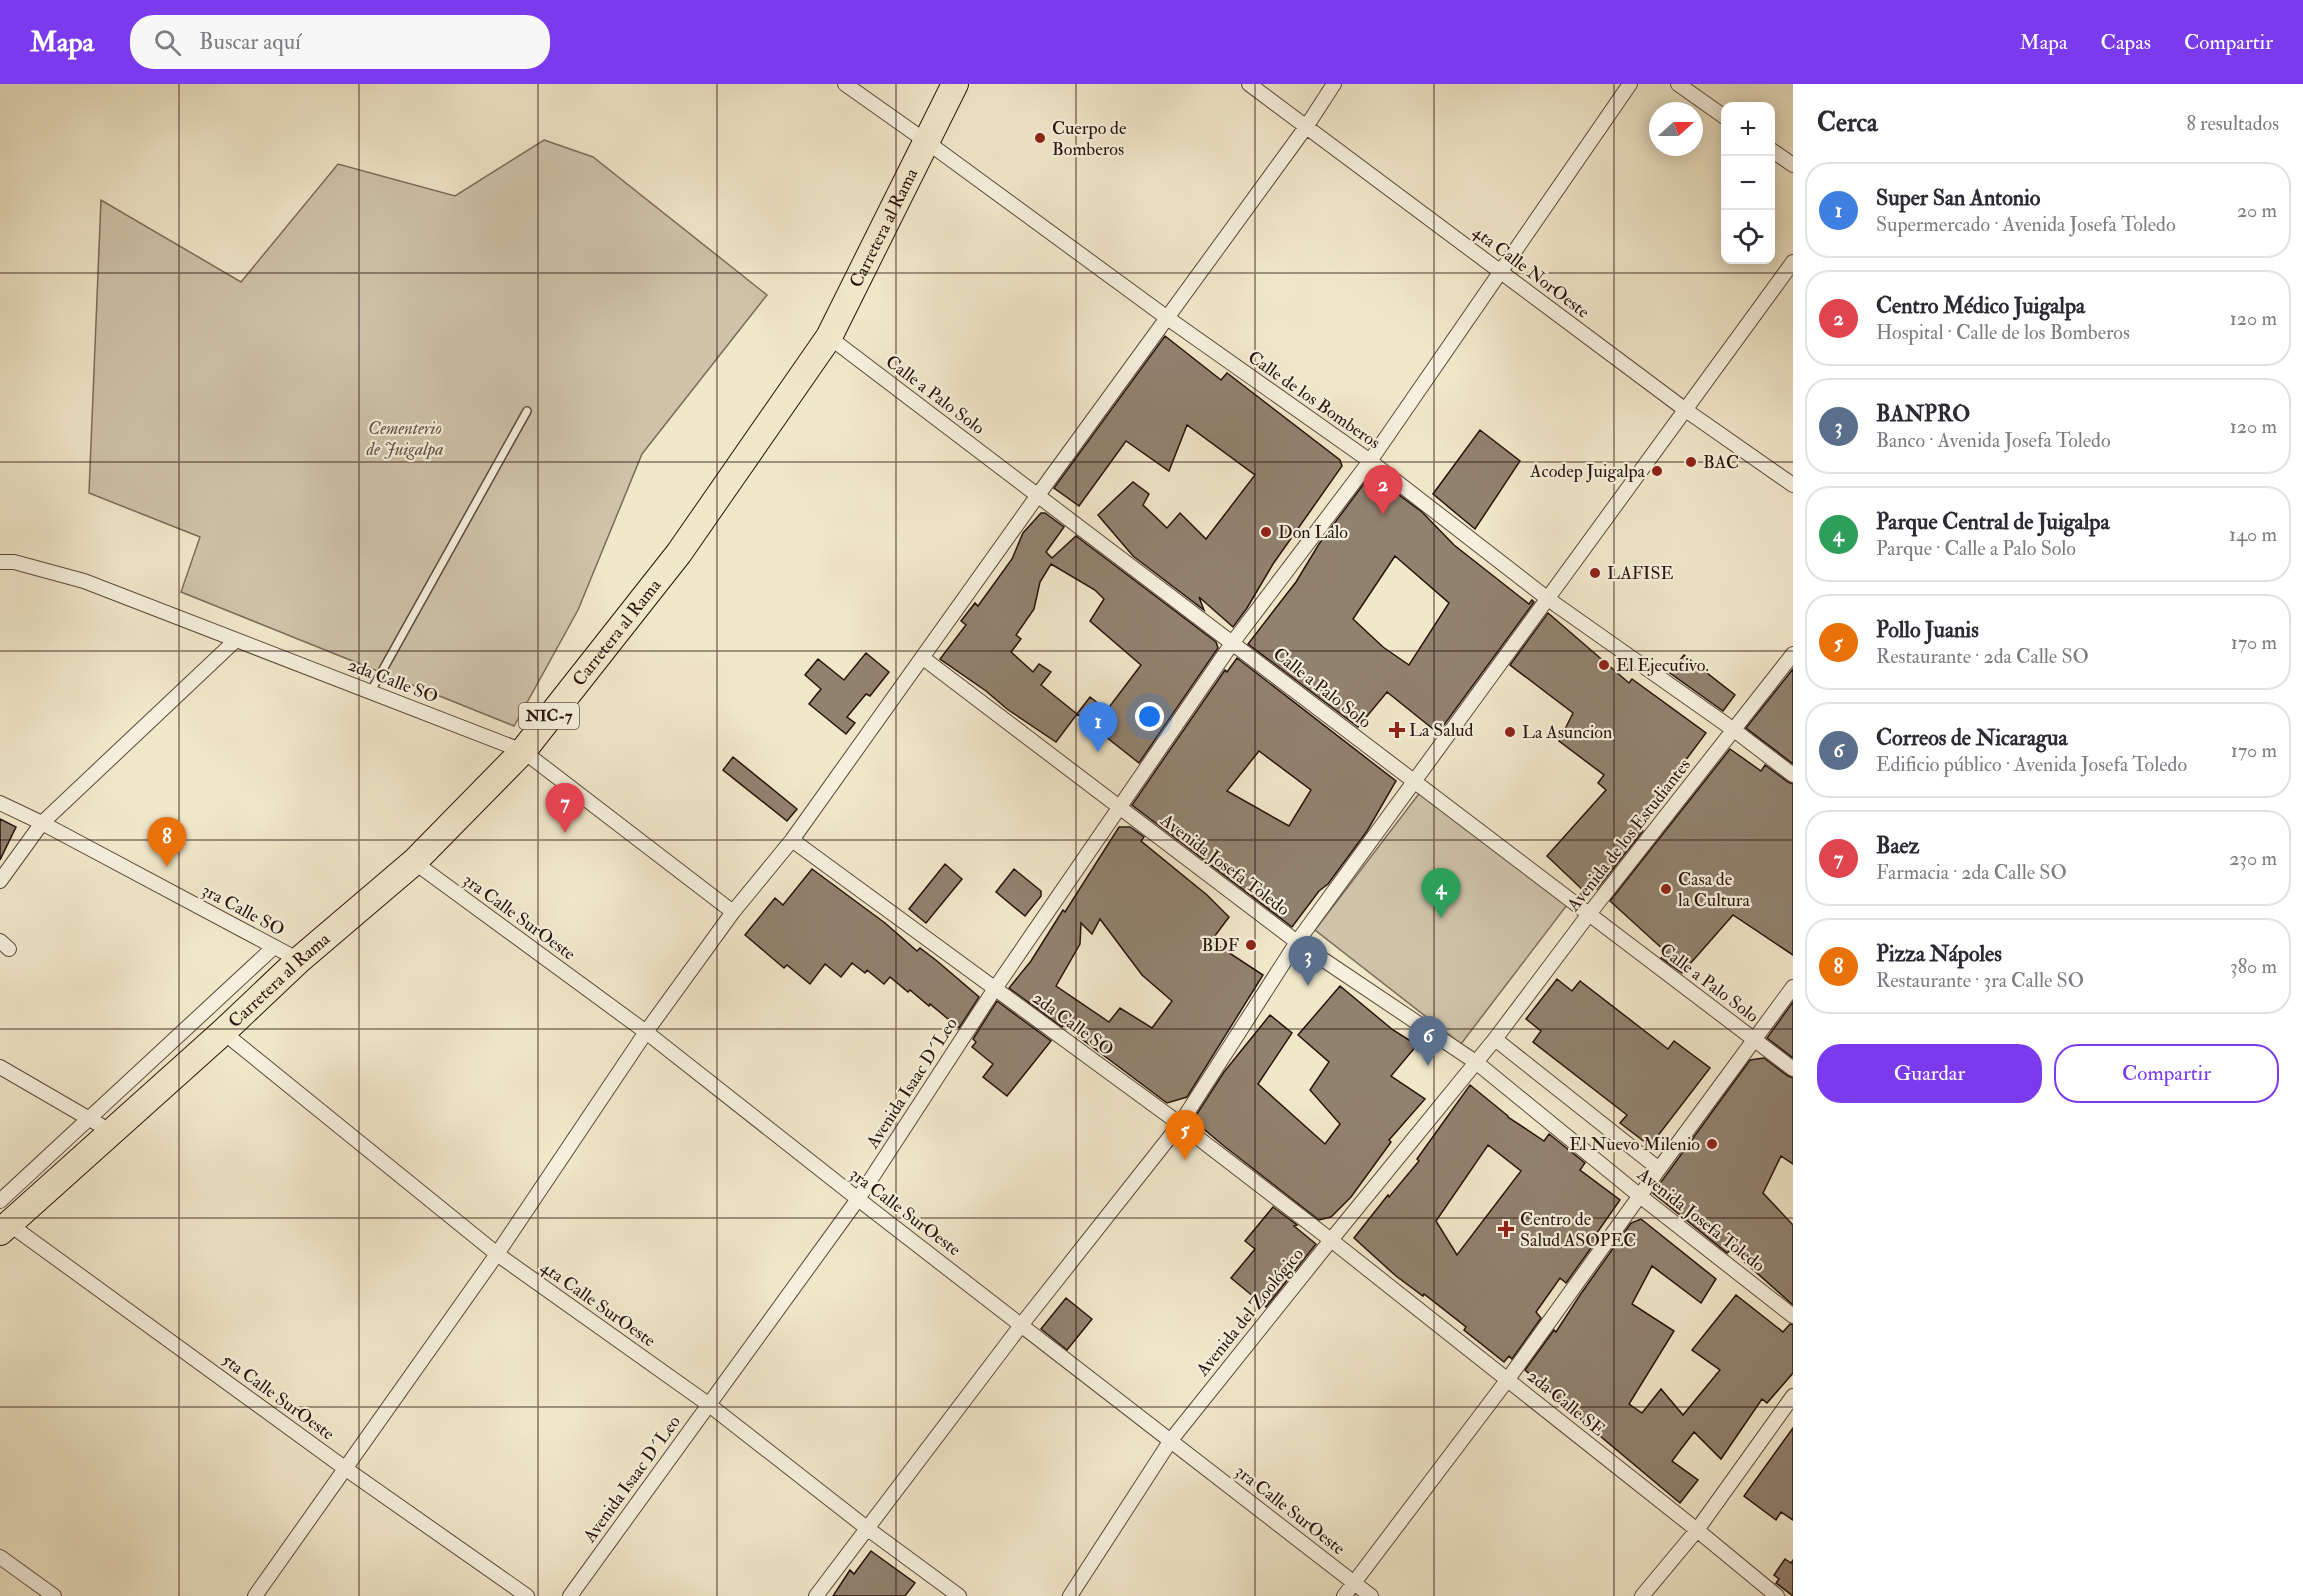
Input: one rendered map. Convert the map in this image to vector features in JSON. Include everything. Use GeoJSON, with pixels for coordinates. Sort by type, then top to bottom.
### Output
{"type":"FeatureCollection","features":[{"type":"Feature","properties":{"kind":"highway","name":"Carretera al Rama"},"geometry":{"type":"LineString","coordinates":[[3,1219],[112,1132],[299,960],[414,862],[523,751],[679,553],[829,337],[955,84]]}},
{"type":"Feature","properties":{"kind":"street","name":"Calle de los Bomberos"},"geometry":{"type":"LineString","coordinates":[[845,84],[1166,317],[1370,461],[1548,599],[1734,730],[1793,775]]}},
{"type":"Feature","properties":{"kind":"street","name":"4ta Calle NorOeste"},"geometry":{"type":"LineString","coordinates":[[1249,84],[1687,411],[1793,485]]}},
{"type":"Feature","properties":{"kind":"street"},"geometry":{"type":"LineString","coordinates":[[255,1596],[497,1254],[646,1032],[733,912],[792,840],[1166,317],[1306,127],[1334,84]]}},
{"type":"Feature","properties":{"kind":"street","name":"Avenida Isaac D´Leo"},"geometry":{"type":"LineString","coordinates":[[570,1596],[858,1199],[994,990],[1233,642],[1370,461],[1630,84]]}},
{"type":"Feature","properties":{"kind":"street"},"geometry":{"type":"LineString","coordinates":[[1677,84],[1721,115]]}},
{"type":"Feature","properties":{"kind":"street"},"geometry":{"type":"LineString","coordinates":[[1775,152],[1793,165]]}},
{"type":"Feature","properties":{"kind":"street"},"geometry":{"type":"LineString","coordinates":[[816,1596],[1022,1323],[1180,1124],[1298,942],[1687,411],[1793,262]]}},
{"type":"Feature","properties":{"kind":"street","name":"Calle a Palo Solo"},"geometry":{"type":"LineString","coordinates":[[829,337],[1793,1069]]}},
{"type":"Feature","properties":{"kind":"street","name":"2da Calle SO"},"geometry":{"type":"LineString","coordinates":[[0,562],[14,562],[84,582],[523,751],[733,912]]}},
{"type":"Feature","properties":{"kind":"street"},"geometry":{"type":"LineString","coordinates":[[0,881],[42,823],[236,640]]}},
{"type":"Feature","properties":{"kind":"street","name":"Avenida de los Estudiantes"},"geometry":{"type":"LineString","coordinates":[[1477,1063],[1589,914],[1793,654]]}},
{"type":"Feature","properties":{"kind":"street","name":"Avenida Josefa Toledo"},"geometry":{"type":"LineString","coordinates":[[923,658],[1298,942],[1477,1063],[1640,1196],[1793,1316]]}},
{"type":"Feature","properties":{"kind":"street","name":"3ra Calle SO"},"geometry":{"type":"LineString","coordinates":[[0,803],[42,823],[299,960]]}},
{"type":"Feature","properties":{"kind":"street","name":"2da Calle SO"},"geometry":{"type":"LineString","coordinates":[[792,840],[1180,1124],[1331,1240]]}},
{"type":"Feature","properties":{"kind":"street","name":"3ra Calle SurOeste"},"geometry":{"type":"LineString","coordinates":[[414,862],[646,1032],[1371,1596]]}},
{"type":"Feature","properties":{"kind":"street"},"geometry":{"type":"LineString","coordinates":[[3,1219],[89,1119],[274,947]]}},
{"type":"Feature","properties":{"kind":"street"},"geometry":{"type":"LineString","coordinates":[[1344,1596],[1508,1379],[1793,987]]}},
{"type":"Feature","properties":{"kind":"street","name":"4ta Calle SurOeste"},"geometry":{"type":"LineString","coordinates":[[223,1032],[497,1254],[708,1404],[868,1529],[959,1596]]}},
{"type":"Feature","properties":{"kind":"street"},"geometry":{"type":"LineString","coordinates":[[1495,1039],[1659,1169]]}},
{"type":"Feature","properties":{"kind":"street","name":"Avenida del Zoológico"},"geometry":{"type":"LineString","coordinates":[[1070,1596],[1171,1440],[1331,1240],[1477,1063]]}},
{"type":"Feature","properties":{"kind":"street"},"geometry":{"type":"LineString","coordinates":[[0,1067],[112,1132]]}},
{"type":"Feature","properties":{"kind":"street","name":"5ta Calle SurOeste"},"geometry":{"type":"LineString","coordinates":[[3,1219],[346,1469],[527,1596]]}},
{"type":"Feature","properties":{"kind":"street","name":"2da Calle SE"},"geometry":{"type":"LineString","coordinates":[[1331,1240],[1777,1596]]}},
{"type":"Feature","properties":{"kind":"street"},"geometry":{"type":"LineString","coordinates":[[1642,1596],[1697,1530],[1793,1396]]}},
{"type":"Feature","properties":{"kind":"street"},"geometry":{"type":"LineString","coordinates":[[0,1557],[54,1596]]}},
{"type":"Feature","properties":{"kind":"lane"},"geometry":{"type":"LineString","coordinates":[[371,691],[527,411]]}},
{"type":"Feature","properties":{"kind":"green space","name":"Cementerio de Juigalpa"},"geometry":{"type":"Polygon","coordinates":[[[544,140],[593,157],[767,295],[642,454],[578,610],[514,726],[181,592],[200,537],[89,493],[101,200],[241,282],[338,164],[455,196],[544,140]]]}},
{"type":"Feature","properties":{"kind":"green space"},"geometry":{"type":"Polygon","coordinates":[[[1421,791],[1567,905],[1461,1044],[1315,930],[1421,791]]]}},
{"type":"Feature","properties":{"kind":"building"},"geometry":{"type":"Polygon","coordinates":[[[1165,336],[1221,380],[1227,373],[1340,460],[1342,466],[1273,564],[1233,627],[1199,597],[1204,610],[1133,556],[1098,515],[1133,482],[1149,494],[1143,505],[1167,528],[1180,513],[1206,539],[1255,475],[1187,425],[1169,471],[1126,441],[1079,506],[1054,488],[1165,336]]]}},
{"type":"Feature","properties":{"kind":"building"},"geometry":{"type":"Polygon","coordinates":[[[1480,430],[1520,461],[1475,529],[1433,494],[1480,430]]]}},
{"type":"Feature","properties":{"kind":"building"},"geometry":{"type":"Polygon","coordinates":[[[1371,474],[1422,512],[1454,545],[1529,604],[1532,600],[1534,602],[1438,733],[1387,692],[1358,727],[1248,644],[1296,582],[1319,544],[1371,474]],[[1395,556],[1353,619],[1383,647],[1409,665],[1449,603],[1395,556]]]}},
{"type":"Feature","properties":{"kind":"building"},"geometry":{"type":"Polygon","coordinates":[[[1041,513],[1045,513],[1064,527],[1046,552],[1052,558],[1076,536],[1216,642],[1218,648],[1139,763],[1077,714],[1056,742],[940,659],[966,625],[961,621],[975,603],[978,606],[1012,559],[1023,533],[1041,513]],[[1051,564],[1040,582],[1034,609],[1016,635],[1021,639],[1011,652],[1033,672],[1039,664],[1051,672],[1041,685],[1077,714],[1090,697],[1107,710],[1141,665],[1090,621],[1104,599],[1095,590],[1051,564]]]}},
{"type":"Feature","properties":{"kind":"building"},"geometry":{"type":"Polygon","coordinates":[[[1548,613],[1629,683],[1632,679],[1706,733],[1667,785],[1670,787],[1635,823],[1643,831],[1597,889],[1594,887],[1588,895],[1547,856],[1606,790],[1598,783],[1604,775],[1559,741],[1573,713],[1510,665],[1548,613]]]}},
{"type":"Feature","properties":{"kind":"building"},"geometry":{"type":"Polygon","coordinates":[[[866,653],[889,672],[870,696],[866,694],[847,717],[855,723],[846,734],[809,704],[821,689],[805,675],[818,659],[844,680],[866,653]]]}},
{"type":"Feature","properties":{"kind":"building"},"geometry":{"type":"Polygon","coordinates":[[[1684,655],[1735,695],[1723,711],[1670,673],[1684,655]]]}},
{"type":"Feature","properties":{"kind":"building"},"geometry":{"type":"Polygon","coordinates":[[[1237,658],[1396,781],[1367,831],[1328,884],[1319,891],[1292,927],[1132,805],[1225,670],[1227,672],[1237,658]],[[1259,751],[1227,791],[1289,826],[1311,790],[1259,751]]]}},
{"type":"Feature","properties":{"kind":"building"},"geometry":{"type":"Polygon","coordinates":[[[1793,669],[1793,764],[1746,728],[1793,669]]]}},
{"type":"Feature","properties":{"kind":"building"},"geometry":{"type":"Polygon","coordinates":[[[1730,749],[1761,771],[1765,765],[1793,784],[1793,955],[1733,915],[1682,973],[1661,958],[1666,952],[1610,901],[1730,749]]]}},
{"type":"Feature","properties":{"kind":"building"},"geometry":{"type":"Polygon","coordinates":[[[733,757],[797,809],[787,821],[723,770],[733,757]]]}},
{"type":"Feature","properties":{"kind":"building"},"geometry":{"type":"Polygon","coordinates":[[[0,819],[16,827],[0,860],[0,819]]]}},
{"type":"Feature","properties":{"kind":"building"},"geometry":{"type":"Polygon","coordinates":[[[1119,827],[1130,827],[1144,837],[1141,841],[1207,895],[1229,917],[1211,941],[1263,975],[1187,1097],[1167,1103],[1063,1025],[1062,1027],[1009,988],[1031,961],[1063,910],[1065,912],[1119,827]],[[1100,919],[1092,934],[1081,923],[1080,944],[1056,986],[1109,1022],[1120,1008],[1152,1028],[1172,1001],[1142,975],[1100,919]]]}},
{"type":"Feature","properties":{"kind":"building"},"geometry":{"type":"Polygon","coordinates":[[[945,864],[962,879],[926,923],[909,909],[945,864]]]}},
{"type":"Feature","properties":{"kind":"building"},"geometry":{"type":"Polygon","coordinates":[[[812,869],[885,923],[917,951],[920,948],[937,961],[979,997],[959,1028],[930,1004],[929,1006],[910,990],[908,992],[890,977],[884,984],[867,970],[865,973],[852,963],[841,977],[825,964],[810,984],[787,965],[784,968],[745,935],[775,898],[783,905],[812,869]]]}},
{"type":"Feature","properties":{"kind":"building"},"geometry":{"type":"Polygon","coordinates":[[[1014,869],[1041,891],[1041,896],[1025,916],[996,892],[1014,869]]]}},
{"type":"Feature","properties":{"kind":"building"},"geometry":{"type":"Polygon","coordinates":[[[1557,979],[1572,991],[1580,981],[1668,1049],[1674,1041],[1710,1068],[1650,1146],[1620,1123],[1627,1115],[1533,1042],[1541,1031],[1526,1019],[1557,979]]]}},
{"type":"Feature","properties":{"kind":"building"},"geometry":{"type":"Polygon","coordinates":[[[1340,986],[1393,1030],[1417,1045],[1391,1076],[1425,1099],[1389,1140],[1391,1142],[1351,1197],[1331,1217],[1319,1220],[1193,1120],[1224,1072],[1270,1015],[1292,1033],[1258,1084],[1325,1144],[1340,1124],[1310,1090],[1329,1062],[1298,1035],[1340,986]]]}},
{"type":"Feature","properties":{"kind":"building"},"geometry":{"type":"Polygon","coordinates":[[[997,1001],[1051,1041],[1007,1096],[983,1077],[993,1064],[972,1047],[976,1042],[973,1039],[997,1001]]]}},
{"type":"Feature","properties":{"kind":"building"},"geometry":{"type":"Polygon","coordinates":[[[1793,1002],[1793,1058],[1767,1038],[1793,1002]]]}},
{"type":"Feature","properties":{"kind":"building"},"geometry":{"type":"Polygon","coordinates":[[[1764,1058],[1793,1078],[1793,1164],[1781,1156],[1763,1193],[1793,1225],[1793,1305],[1731,1250],[1727,1253],[1653,1193],[1750,1060],[1764,1058]]]}},
{"type":"Feature","properties":{"kind":"building"},"geometry":{"type":"Polygon","coordinates":[[[1470,1085],[1508,1117],[1544,1141],[1549,1134],[1585,1163],[1580,1170],[1620,1200],[1594,1237],[1601,1234],[1566,1283],[1560,1278],[1536,1312],[1541,1318],[1512,1359],[1509,1356],[1504,1362],[1464,1330],[1466,1327],[1424,1294],[1423,1296],[1396,1276],[1354,1238],[1419,1161],[1417,1159],[1470,1085]],[[1488,1145],[1436,1221],[1457,1255],[1521,1171],[1488,1145]]]}},
{"type":"Feature","properties":{"kind":"building"},"geometry":{"type":"Polygon","coordinates":[[[1273,1207],[1297,1225],[1294,1226],[1316,1244],[1266,1307],[1231,1278],[1255,1249],[1245,1241],[1273,1207]]]}},
{"type":"Feature","properties":{"kind":"building"},"geometry":{"type":"Polygon","coordinates":[[[1641,1219],[1716,1279],[1701,1303],[1652,1266],[1632,1304],[1674,1331],[1629,1404],[1642,1413],[1661,1389],[1683,1415],[1720,1370],[1692,1350],[1736,1295],[1783,1332],[1790,1324],[1793,1325],[1793,1373],[1767,1403],[1762,1399],[1721,1459],[1694,1432],[1672,1461],[1698,1480],[1680,1503],[1599,1437],[1525,1370],[1554,1330],[1556,1332],[1631,1223],[1641,1219]]]}},
{"type":"Feature","properties":{"kind":"building"},"geometry":{"type":"Polygon","coordinates":[[[1066,1298],[1092,1319],[1067,1350],[1041,1329],[1066,1298]]]}},
{"type":"Feature","properties":{"kind":"building"},"geometry":{"type":"Polygon","coordinates":[[[1793,1428],[1793,1520],[1781,1512],[1776,1520],[1744,1496],[1793,1428]]]}},
{"type":"Feature","properties":{"kind":"building"},"geometry":{"type":"Polygon","coordinates":[[[871,1551],[915,1583],[905,1596],[833,1596],[850,1570],[854,1574],[871,1551]]]}},
{"type":"Feature","properties":{"kind":"building"},"geometry":{"type":"Polygon","coordinates":[[[1785,1559],[1791,1563],[1793,1560],[1793,1596],[1776,1583],[1779,1579],[1774,1575],[1785,1559]]]}},
{"type":"Feature","properties":{"kind":"place","name":"Cuerpo de Bomberos"},"geometry":{"type":"Point","coordinates":[1040,138]}},
{"type":"Feature","properties":{"kind":"place","name":"BAC"},"geometry":{"type":"Point","coordinates":[1691,462]}},
{"type":"Feature","properties":{"kind":"place","name":"Acodep Juigalpa"},"geometry":{"type":"Point","coordinates":[1657,471]}},
{"type":"Feature","properties":{"kind":"place","name":"Centro Médico Juigalpa"},"geometry":{"type":"Point","coordinates":[1383,515]}},
{"type":"Feature","properties":{"kind":"place","name":"Don Lalo"},"geometry":{"type":"Point","coordinates":[1266,532]}},
{"type":"Feature","properties":{"kind":"place","name":"LAFISE"},"geometry":{"type":"Point","coordinates":[1595,573]}},
{"type":"Feature","properties":{"kind":"place","name":"El Ejecutivo."},"geometry":{"type":"Point","coordinates":[1604,665]}},
{"type":"Feature","properties":{"kind":"place","name":"La Salud"},"geometry":{"type":"Point","coordinates":[1397,730]}},
{"type":"Feature","properties":{"kind":"place","name":"La Asuncion"},"geometry":{"type":"Point","coordinates":[1510,732]}},
{"type":"Feature","properties":{"kind":"place","name":"Super San Antonio"},"geometry":{"type":"Point","coordinates":[1098,752]}},
{"type":"Feature","properties":{"kind":"place","name":"Baez"},"geometry":{"type":"Point","coordinates":[565,833]}},
{"type":"Feature","properties":{"kind":"place","name":"Pizza Nápoles"},"geometry":{"type":"Point","coordinates":[167,867]}},
{"type":"Feature","properties":{"kind":"place","name":"Casa de la Cultura"},"geometry":{"type":"Point","coordinates":[1666,889]}},
{"type":"Feature","properties":{"kind":"place","name":"Parque Central de Juigalpa"},"geometry":{"type":"Point","coordinates":[1441,918]}},
{"type":"Feature","properties":{"kind":"place","name":"BDF"},"geometry":{"type":"Point","coordinates":[1251,945]}},
{"type":"Feature","properties":{"kind":"place","name":"BANPRO"},"geometry":{"type":"Point","coordinates":[1308,986]}},
{"type":"Feature","properties":{"kind":"place","name":"Correos de Nicaragua"},"geometry":{"type":"Point","coordinates":[1428,1066]}},
{"type":"Feature","properties":{"kind":"place","name":"El Nuevo Milenio"},"geometry":{"type":"Point","coordinates":[1712,1144]}},
{"type":"Feature","properties":{"kind":"place","name":"Pollo Juanis"},"geometry":{"type":"Point","coordinates":[1185,1160]}},
{"type":"Feature","properties":{"kind":"place","name":"Centro de Salud ASOPEC"},"geometry":{"type":"Point","coordinates":[1506,1229]}}]}
